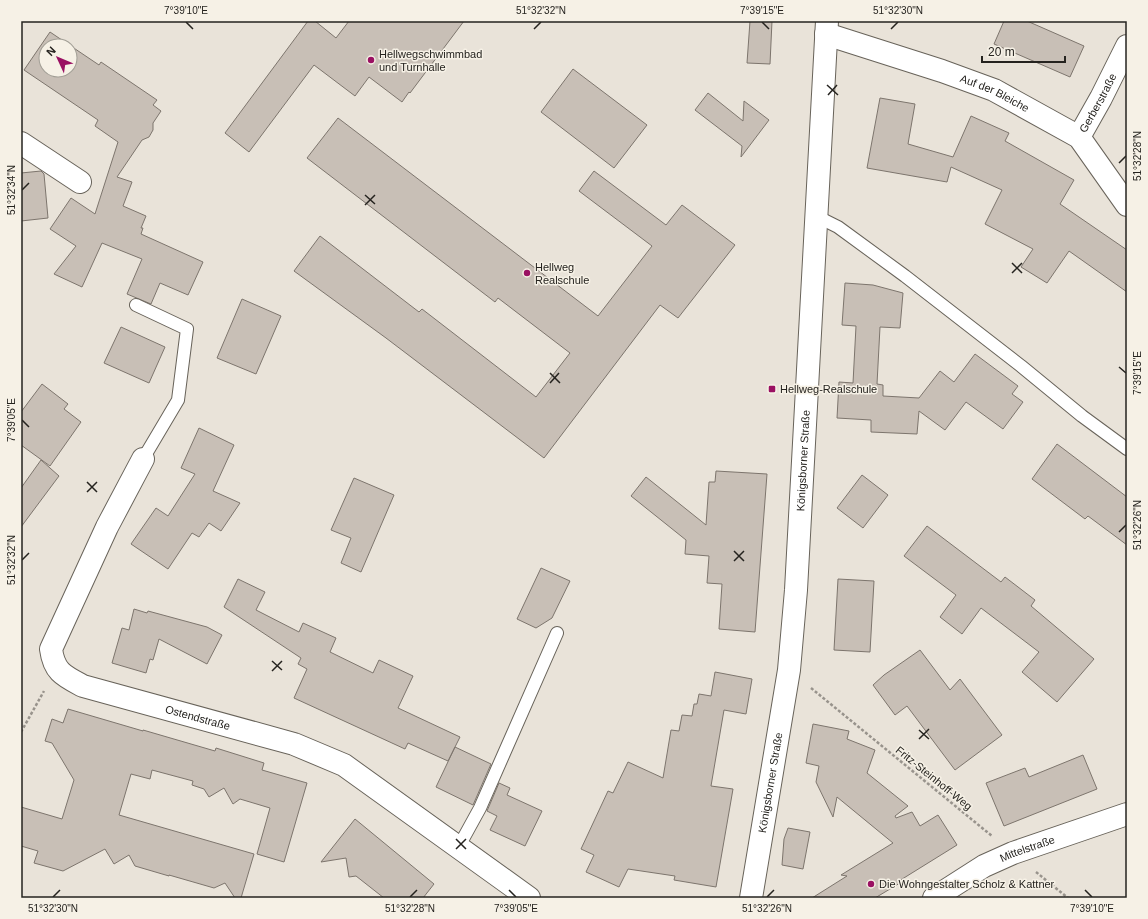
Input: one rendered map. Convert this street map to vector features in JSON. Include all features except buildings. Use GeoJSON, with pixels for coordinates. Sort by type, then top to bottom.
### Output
{"type":"FeatureCollection","features":[{"type":"Feature","properties":{"kind":"street","name":"Auf der Bleiche"},"geometry":{"type":"LineString","coordinates":[[827,27],[994,90],[1078,137],[1127,205]]}},
{"type":"Feature","properties":{"kind":"street","name":"Königsborner Straße"},"geometry":{"type":"LineString","coordinates":[[751,898],[789,670],[796,582],[827,27]]}},
{"type":"Feature","properties":{"kind":"street","name":"Gerberstraße"},"geometry":{"type":"LineString","coordinates":[[1078,137],[1101,98],[1127,46]]}},
{"type":"Feature","properties":{"kind":"street"},"geometry":{"type":"LineString","coordinates":[[21,143],[80,182]]}},
{"type":"Feature","properties":{"kind":"street"},"geometry":{"type":"LineString","coordinates":[[58,670],[53,661],[51,649],[107,528],[144,459]]}},
{"type":"Feature","properties":{"kind":"street","name":"Ostendstraße"},"geometry":{"type":"LineString","coordinates":[[58,670],[68,678],[83,686],[294,744],[344,765],[529,898]]}},
{"type":"Feature","properties":{"kind":"street","name":"Mittelstraße"},"geometry":{"type":"LineString","coordinates":[[934,898],[984,866],[1013,853],[1127,814]]}},
{"type":"Feature","properties":{"kind":"lane"},"geometry":{"type":"LineString","coordinates":[[816,216],[838,227],[1021,366],[1082,416],[1127,449]]}},
{"type":"Feature","properties":{"kind":"lane"},"geometry":{"type":"LineString","coordinates":[[136,304],[187,329],[178,400],[144,459]]}},
{"type":"Feature","properties":{"kind":"lane"},"geometry":{"type":"LineString","coordinates":[[458,848],[480,808],[557,633]]}},
{"type":"Feature","properties":{"kind":"path"},"geometry":{"type":"LineString","coordinates":[[21,732],[58,670]]}},
{"type":"Feature","properties":{"kind":"path","name":"Fritz-Steinhoff-Weg"},"geometry":{"type":"LineString","coordinates":[[789,670],[1068,898]]}},
{"type":"Feature","properties":{"kind":"place","name":"Hellwegschwimmbad und Turnhalle"},"geometry":{"type":"Point","coordinates":[371,60]}},
{"type":"Feature","properties":{"kind":"place","name":"Hellweg Realschule"},"geometry":{"type":"Point","coordinates":[527,273]}},
{"type":"Feature","properties":{"kind":"place","name":"Hellweg-Realschule"},"geometry":{"type":"Point","coordinates":[772,389]}},
{"type":"Feature","properties":{"kind":"place","name":"Die Wohngestalter Scholz & Kattner"},"geometry":{"type":"Point","coordinates":[871,884]}}]}
